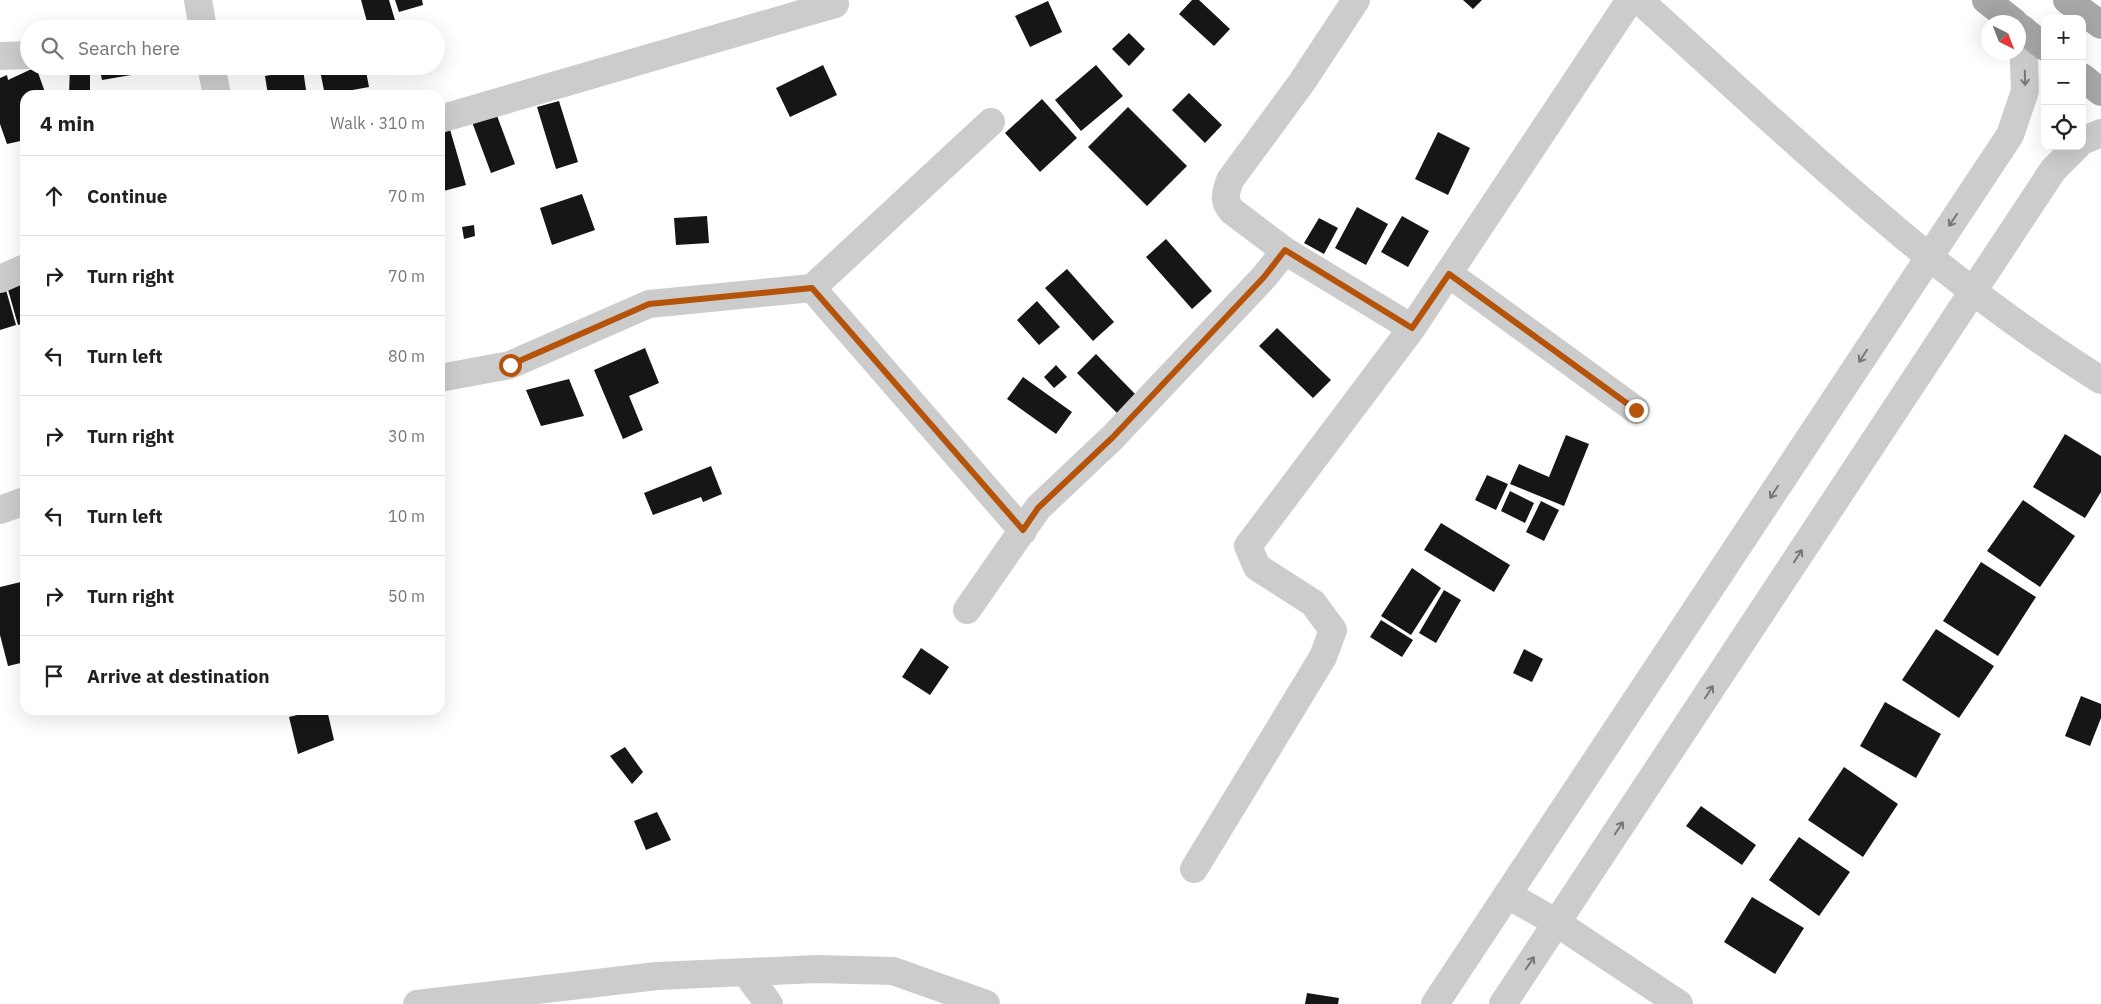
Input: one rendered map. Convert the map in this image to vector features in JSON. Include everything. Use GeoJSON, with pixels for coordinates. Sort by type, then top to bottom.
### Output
{"type":"FeatureCollection","features":[{"type":"Feature","properties":{"kind":"main road"},"geometry":{"type":"LineString","coordinates":[[1986,0],[2004,15]]}},
{"type":"Feature","properties":{"kind":"main road"},"geometry":{"type":"LineString","coordinates":[[2067,0],[2101,25]]}},
{"type":"Feature","properties":{"kind":"main road"},"geometry":{"type":"LineString","coordinates":[[2026,32],[2041,44]]}},
{"type":"Feature","properties":{"kind":"main road"},"geometry":{"type":"LineString","coordinates":[[2086,80],[2101,92]]}},
{"type":"Feature","properties":{"kind":"street"},"geometry":{"type":"LineString","coordinates":[[198,0],[200,20]]}},
{"type":"Feature","properties":{"kind":"street"},"geometry":{"type":"LineString","coordinates":[[1356,0],[1302,82],[1230,180],[1224,198],[1227,206],[1232,211],[1285,250],[1412,328]]}},
{"type":"Feature","properties":{"kind":"street"},"geometry":{"type":"LineString","coordinates":[[1194,869],[1323,657],[1333,630],[1314,603],[1257,567],[1248,546],[1412,328],[1630,0]]}},
{"type":"Feature","properties":{"kind":"street"},"geometry":{"type":"LineString","coordinates":[[1639,0],[1876,214],[1928,257],[2050,348],[2101,380]]}},
{"type":"Feature","properties":{"kind":"street"},"geometry":{"type":"LineString","coordinates":[[445,118],[835,4]]}},
{"type":"Feature","properties":{"kind":"street"},"geometry":{"type":"LineString","coordinates":[[0,56],[20,55]]}},
{"type":"Feature","properties":{"kind":"street"},"geometry":{"type":"LineString","coordinates":[[1435,1004],[2010,135],[2025,91],[2022,60]]}},
{"type":"Feature","properties":{"kind":"street"},"geometry":{"type":"LineString","coordinates":[[213,75],[216,90]]}},
{"type":"Feature","properties":{"kind":"street"},"geometry":{"type":"LineString","coordinates":[[445,377],[510,365],[649,304],[812,288],[991,122]]}},
{"type":"Feature","properties":{"kind":"street"},"geometry":{"type":"LineString","coordinates":[[2086,139],[2101,133]]}},
{"type":"Feature","properties":{"kind":"street"},"geometry":{"type":"LineString","coordinates":[[1503,1004],[2053,170],[2073,150]]}},
{"type":"Feature","properties":{"kind":"street"},"geometry":{"type":"LineString","coordinates":[[967,610],[1038,508],[1113,437],[1264,277],[1285,250]]}},
{"type":"Feature","properties":{"kind":"street"},"geometry":{"type":"LineString","coordinates":[[0,279],[20,270]]}},
{"type":"Feature","properties":{"kind":"street"},"geometry":{"type":"LineString","coordinates":[[1449,274],[1636,410]]}},
{"type":"Feature","properties":{"kind":"street"},"geometry":{"type":"LineString","coordinates":[[812,288],[1023,530]]}},
{"type":"Feature","properties":{"kind":"street"},"geometry":{"type":"LineString","coordinates":[[0,510],[20,503]]}},
{"type":"Feature","properties":{"kind":"street"},"geometry":{"type":"LineString","coordinates":[[1508,895],[1557,923],[1679,1004]]}},
{"type":"Feature","properties":{"kind":"street"},"geometry":{"type":"LineString","coordinates":[[417,1004],[529,998],[657,976],[817,969],[893,971],[977,1003]]}},
{"type":"Feature","properties":{"kind":"street"},"geometry":{"type":"LineString","coordinates":[[746,973],[769,1004]]}},
{"type":"Feature","properties":{"kind":"building"},"geometry":{"type":"Polygon","coordinates":[[[361,0],[389,0],[395,20],[367,20],[361,0]]]}},
{"type":"Feature","properties":{"kind":"building"},"geometry":{"type":"Polygon","coordinates":[[[395,0],[422,0],[423,5],[399,12],[395,0]]]}},
{"type":"Feature","properties":{"kind":"building"},"geometry":{"type":"Polygon","coordinates":[[[1192,0],[1199,0],[1230,29],[1214,46],[1179,14],[1192,0]]]}},
{"type":"Feature","properties":{"kind":"building"},"geometry":{"type":"Polygon","coordinates":[[[1463,0],[1482,0],[1473,9],[1463,0]]]}},
{"type":"Feature","properties":{"kind":"building"},"geometry":{"type":"Polygon","coordinates":[[[1048,1],[1062,32],[1030,47],[1015,16],[1048,1]]]}},
{"type":"Feature","properties":{"kind":"building"},"geometry":{"type":"Polygon","coordinates":[[[1129,33],[1145,49],[1129,66],[1112,49],[1129,33]]]}},
{"type":"Feature","properties":{"kind":"building"},"geometry":{"type":"Polygon","coordinates":[[[823,65],[837,95],[790,117],[776,88],[823,65]]]}},
{"type":"Feature","properties":{"kind":"building"},"geometry":{"type":"Polygon","coordinates":[[[1096,65],[1123,96],[1081,131],[1055,100],[1096,65]]]}},
{"type":"Feature","properties":{"kind":"building"},"geometry":{"type":"Polygon","coordinates":[[[20,74],[39,75],[44,90],[20,90],[20,141],[7,144],[0,124],[0,78],[7,75],[8,80],[20,74]]]}},
{"type":"Feature","properties":{"kind":"building"},"geometry":{"type":"Polygon","coordinates":[[[70,75],[90,75],[90,90],[69,90],[70,75]]]}},
{"type":"Feature","properties":{"kind":"building"},"geometry":{"type":"Polygon","coordinates":[[[101,75],[131,75],[102,80],[101,75]]]}},
{"type":"Feature","properties":{"kind":"building"},"geometry":{"type":"Polygon","coordinates":[[[304,75],[306,90],[267,90],[265,76],[304,75]]]}},
{"type":"Feature","properties":{"kind":"building"},"geometry":{"type":"Polygon","coordinates":[[[321,75],[367,75],[369,87],[352,90],[324,90],[321,75]]]}},
{"type":"Feature","properties":{"kind":"building"},"geometry":{"type":"Polygon","coordinates":[[[1189,93],[1222,125],[1205,143],[1172,110],[1189,93]]]}},
{"type":"Feature","properties":{"kind":"building"},"geometry":{"type":"Polygon","coordinates":[[[1042,99],[1077,138],[1040,172],[1005,133],[1042,99]]]}},
{"type":"Feature","properties":{"kind":"building"},"geometry":{"type":"Polygon","coordinates":[[[559,101],[578,162],[556,169],[537,107],[559,101]]]}},
{"type":"Feature","properties":{"kind":"building"},"geometry":{"type":"Polygon","coordinates":[[[493,105],[515,164],[491,173],[469,114],[493,105]]]}},
{"type":"Feature","properties":{"kind":"building"},"geometry":{"type":"Polygon","coordinates":[[[1128,107],[1187,166],[1147,206],[1088,147],[1128,107]]]}},
{"type":"Feature","properties":{"kind":"building"},"geometry":{"type":"Polygon","coordinates":[[[449,126],[466,185],[445,191],[445,127],[449,126]]]}},
{"type":"Feature","properties":{"kind":"building"},"geometry":{"type":"Polygon","coordinates":[[[1438,132],[1470,148],[1448,195],[1415,179],[1438,132]]]}},
{"type":"Feature","properties":{"kind":"building"},"geometry":{"type":"Polygon","coordinates":[[[582,194],[595,230],[552,245],[540,208],[582,194]]]}},
{"type":"Feature","properties":{"kind":"building"},"geometry":{"type":"Polygon","coordinates":[[[1357,207],[1388,224],[1366,265],[1335,248],[1357,207]]]}},
{"type":"Feature","properties":{"kind":"building"},"geometry":{"type":"Polygon","coordinates":[[[707,216],[709,243],[676,245],[674,218],[707,216]]]}},
{"type":"Feature","properties":{"kind":"building"},"geometry":{"type":"Polygon","coordinates":[[[1402,216],[1429,231],[1408,267],[1381,252],[1402,216]]]}},
{"type":"Feature","properties":{"kind":"building"},"geometry":{"type":"Polygon","coordinates":[[[1319,218],[1338,228],[1324,254],[1304,243],[1319,218]]]}},
{"type":"Feature","properties":{"kind":"building"},"geometry":{"type":"Polygon","coordinates":[[[474,225],[475,236],[464,239],[462,227],[474,225]]]}},
{"type":"Feature","properties":{"kind":"building"},"geometry":{"type":"Polygon","coordinates":[[[1166,239],[1212,291],[1192,309],[1146,257],[1166,239]]]}},
{"type":"Feature","properties":{"kind":"building"},"geometry":{"type":"Polygon","coordinates":[[[1067,269],[1114,322],[1093,341],[1045,288],[1067,269]]]}},
{"type":"Feature","properties":{"kind":"building"},"geometry":{"type":"Polygon","coordinates":[[[20,275],[20,324],[18,325],[5,279],[20,275]]]}},
{"type":"Feature","properties":{"kind":"building"},"geometry":{"type":"Polygon","coordinates":[[[4,283],[16,325],[0,330],[0,284],[4,283]]]}},
{"type":"Feature","properties":{"kind":"building"},"geometry":{"type":"Polygon","coordinates":[[[1037,301],[1060,327],[1039,345],[1017,320],[1037,301]]]}},
{"type":"Feature","properties":{"kind":"building"},"geometry":{"type":"Polygon","coordinates":[[[1277,328],[1331,380],[1313,398],[1259,346],[1277,328]]]}},
{"type":"Feature","properties":{"kind":"building"},"geometry":{"type":"Polygon","coordinates":[[[645,348],[659,383],[629,396],[643,430],[623,439],[594,370],[645,348]]]}},
{"type":"Feature","properties":{"kind":"building"},"geometry":{"type":"Polygon","coordinates":[[[1096,354],[1137,396],[1118,414],[1077,373],[1096,354]]]}},
{"type":"Feature","properties":{"kind":"building"},"geometry":{"type":"Polygon","coordinates":[[[1056,365],[1067,377],[1054,388],[1044,377],[1056,365]]]}},
{"type":"Feature","properties":{"kind":"building"},"geometry":{"type":"Polygon","coordinates":[[[1023,377],[1072,412],[1056,434],[1007,399],[1023,377]]]}},
{"type":"Feature","properties":{"kind":"building"},"geometry":{"type":"Polygon","coordinates":[[[569,379],[584,416],[541,426],[526,390],[569,379]]]}},
{"type":"Feature","properties":{"kind":"building"},"geometry":{"type":"Polygon","coordinates":[[[2065,434],[2101,456],[2101,492],[2085,518],[2033,487],[2065,434]]]}},
{"type":"Feature","properties":{"kind":"building"},"geometry":{"type":"Polygon","coordinates":[[[1566,435],[1589,444],[1564,506],[1510,484],[1519,464],[1549,477],[1566,435]]]}},
{"type":"Feature","properties":{"kind":"building"},"geometry":{"type":"Polygon","coordinates":[[[711,466],[722,494],[703,502],[701,497],[653,515],[644,493],[711,466]]]}},
{"type":"Feature","properties":{"kind":"building"},"geometry":{"type":"Polygon","coordinates":[[[1487,475],[1508,484],[1496,510],[1475,500],[1487,475]]]}},
{"type":"Feature","properties":{"kind":"building"},"geometry":{"type":"Polygon","coordinates":[[[1510,491],[1534,503],[1525,523],[1501,511],[1510,491]]]}},
{"type":"Feature","properties":{"kind":"building"},"geometry":{"type":"Polygon","coordinates":[[[2023,500],[2075,536],[2040,587],[1987,551],[2023,500]]]}},
{"type":"Feature","properties":{"kind":"building"},"geometry":{"type":"Polygon","coordinates":[[[1541,501],[1559,510],[1544,541],[1526,532],[1541,501]]]}},
{"type":"Feature","properties":{"kind":"building"},"geometry":{"type":"Polygon","coordinates":[[[1441,523],[1510,565],[1494,592],[1424,550],[1441,523]]]}},
{"type":"Feature","properties":{"kind":"building"},"geometry":{"type":"Polygon","coordinates":[[[1981,562],[2036,597],[1998,656],[1943,621],[1981,562]]]}},
{"type":"Feature","properties":{"kind":"building"},"geometry":{"type":"Polygon","coordinates":[[[1412,568],[1441,588],[1411,635],[1381,616],[1412,568]]]}},
{"type":"Feature","properties":{"kind":"building"},"geometry":{"type":"Polygon","coordinates":[[[20,582],[20,663],[8,666],[0,635],[0,587],[20,582]]]}},
{"type":"Feature","properties":{"kind":"building"},"geometry":{"type":"Polygon","coordinates":[[[1444,590],[1461,600],[1436,643],[1419,633],[1444,590]]]}},
{"type":"Feature","properties":{"kind":"building"},"geometry":{"type":"Polygon","coordinates":[[[1381,620],[1413,640],[1402,657],[1370,637],[1381,620]]]}},
{"type":"Feature","properties":{"kind":"building"},"geometry":{"type":"Polygon","coordinates":[[[1936,629],[1994,666],[1959,718],[1902,680],[1936,629]]]}},
{"type":"Feature","properties":{"kind":"building"},"geometry":{"type":"Polygon","coordinates":[[[921,648],[949,667],[930,695],[902,677],[921,648]]]}},
{"type":"Feature","properties":{"kind":"building"},"geometry":{"type":"Polygon","coordinates":[[[1524,649],[1543,659],[1532,682],[1513,673],[1524,649]]]}},
{"type":"Feature","properties":{"kind":"building"},"geometry":{"type":"Polygon","coordinates":[[[2081,696],[2101,704],[2101,718],[2090,746],[2065,736],[2081,696]]]}},
{"type":"Feature","properties":{"kind":"building"},"geometry":{"type":"Polygon","coordinates":[[[1885,702],[1941,734],[1916,778],[1860,746],[1885,702]]]}},
{"type":"Feature","properties":{"kind":"building"},"geometry":{"type":"Polygon","coordinates":[[[297,715],[328,715],[334,740],[298,754],[289,717],[297,715]]]}},
{"type":"Feature","properties":{"kind":"building"},"geometry":{"type":"Polygon","coordinates":[[[625,747],[643,772],[632,784],[610,756],[625,747]]]}},
{"type":"Feature","properties":{"kind":"building"},"geometry":{"type":"Polygon","coordinates":[[[1844,767],[1898,804],[1863,857],[1808,820],[1844,767]]]}},
{"type":"Feature","properties":{"kind":"building"},"geometry":{"type":"Polygon","coordinates":[[[1701,806],[1756,845],[1742,865],[1686,826],[1701,806]]]}},
{"type":"Feature","properties":{"kind":"building"},"geometry":{"type":"Polygon","coordinates":[[[657,812],[671,840],[646,850],[634,821],[657,812]]]}},
{"type":"Feature","properties":{"kind":"building"},"geometry":{"type":"Polygon","coordinates":[[[1799,837],[1850,872],[1819,916],[1769,880],[1799,837]]]}},
{"type":"Feature","properties":{"kind":"building"},"geometry":{"type":"Polygon","coordinates":[[[1752,897],[1804,928],[1775,974],[1724,942],[1752,897]]]}},
{"type":"Feature","properties":{"kind":"building"},"geometry":{"type":"Polygon","coordinates":[[[1307,993],[1339,998],[1338,1004],[1305,1004],[1307,993]]]}},
{"type":"Feature","properties":{"kind":"route"},"geometry":{"type":"LineString","coordinates":[[510,365],[649,304],[812,288],[1023,530],[1038,508],[1113,437],[1264,277],[1285,250],[1412,328],[1449,274],[1636,410]]}}]}
